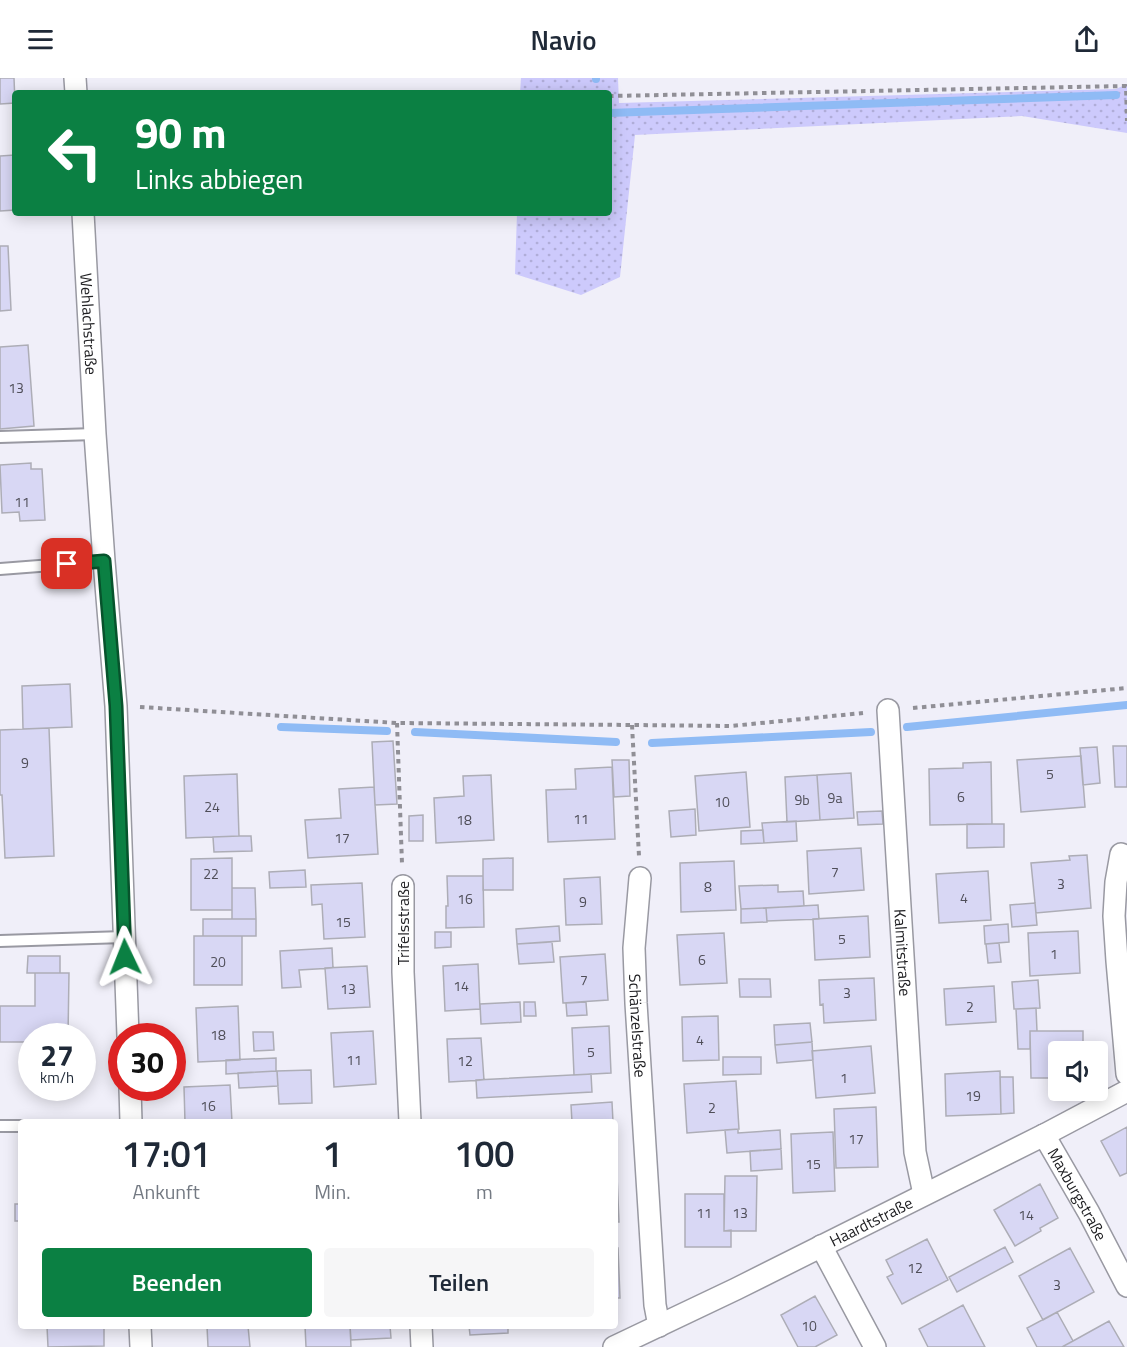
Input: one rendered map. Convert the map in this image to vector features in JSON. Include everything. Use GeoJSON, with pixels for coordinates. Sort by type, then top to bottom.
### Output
{"type":"FeatureCollection","features":[{"type":"Feature","properties":{"kind":"street","name":"Wehlachstraße"},"geometry":{"type":"LineString","coordinates":[[83,216],[95,434],[116,706],[127,1023]]}},
{"type":"Feature","properties":{"kind":"street","name":"Kalmitstraße"},"geometry":{"type":"LineString","coordinates":[[888,710],[915,1152],[924,1194]]}},
{"type":"Feature","properties":{"kind":"street"},"geometry":{"type":"LineString","coordinates":[[1121,854],[1116,882],[1114,916],[1127,1074]]}},
{"type":"Feature","properties":{"kind":"street","name":"Schänzelstraße"},"geometry":{"type":"LineString","coordinates":[[640,878],[634,948],[636,1003],[658,1326]]}},
{"type":"Feature","properties":{"kind":"street","name":"Trifelsstraße"},"geometry":{"type":"LineString","coordinates":[[403,886],[403,972],[411,1119]]}},
{"type":"Feature","properties":{"kind":"street","name":"Haardtstraße"},"geometry":{"type":"LineString","coordinates":[[614,1347],[1044,1135],[1127,1091]]}},
{"type":"Feature","properties":{"kind":"street"},"geometry":{"type":"LineString","coordinates":[[130,1101],[131,1119]]}},
{"type":"Feature","properties":{"kind":"street","name":"Maxburgstraße"},"geometry":{"type":"LineString","coordinates":[[1044,1135],[1089,1213],[1127,1286]]}},
{"type":"Feature","properties":{"kind":"street"},"geometry":{"type":"LineString","coordinates":[[821,1246],[875,1347]]}},
{"type":"Feature","properties":{"kind":"street"},"geometry":{"type":"LineString","coordinates":[[140,1329],[141,1347]]}},
{"type":"Feature","properties":{"kind":"street"},"geometry":{"type":"LineString","coordinates":[[421,1329],[422,1347]]}},
{"type":"Feature","properties":{"kind":"lane"},"geometry":{"type":"LineString","coordinates":[[0,437],[95,434]]}},
{"type":"Feature","properties":{"kind":"lane"},"geometry":{"type":"LineString","coordinates":[[0,569],[104,561]]}},
{"type":"Feature","properties":{"kind":"lane"},"geometry":{"type":"LineString","coordinates":[[0,941],[124,937]]}},
{"type":"Feature","properties":{"kind":"lane"},"geometry":{"type":"LineString","coordinates":[[0,1126],[18,1126]]}},
{"type":"Feature","properties":{"kind":"path"},"geometry":{"type":"LineString","coordinates":[[612,96],[1126,85],[1127,121]]}},
{"type":"Feature","properties":{"kind":"path"},"geometry":{"type":"LineString","coordinates":[[116,706],[397,723],[731,726],[1127,688]]}},
{"type":"Feature","properties":{"kind":"path","name":"Trifelsstraße"},"geometry":{"type":"LineString","coordinates":[[397,723],[403,886]]}},
{"type":"Feature","properties":{"kind":"path"},"geometry":{"type":"LineString","coordinates":[[632,725],[640,878]]}},
{"type":"Feature","properties":{"kind":"shaded area"},"geometry":{"type":"Polygon","coordinates":[[[521,78],[618,78],[619,103],[1116,89],[1127,84],[1127,133],[1022,116],[635,135],[620,277],[581,295],[515,274],[517,216],[612,216],[612,90],[520,90],[521,78]]]}},
{"type":"Feature","properties":{"kind":"building"},"geometry":{"type":"Polygon","coordinates":[[[0,78],[14,78],[12,103],[0,104],[0,78]]]}},
{"type":"Feature","properties":{"kind":"building"},"geometry":{"type":"Polygon","coordinates":[[[12,155],[12,210],[0,211],[0,156],[12,155]]]}},
{"type":"Feature","properties":{"kind":"building"},"geometry":{"type":"Polygon","coordinates":[[[0,246],[8,246],[11,310],[0,311],[0,246]]]}},
{"type":"Feature","properties":{"kind":"building"},"geometry":{"type":"Polygon","coordinates":[[[28,345],[34,426],[0,429],[0,347],[28,345]]]}},
{"type":"Feature","properties":{"kind":"building"},"geometry":{"type":"Polygon","coordinates":[[[31,463],[31,469],[42,469],[45,520],[20,521],[19,512],[2,513],[0,465],[31,463]]]}},
{"type":"Feature","properties":{"kind":"building"},"geometry":{"type":"Polygon","coordinates":[[[70,684],[72,727],[23,729],[22,686],[70,684]]]}},
{"type":"Feature","properties":{"kind":"building"},"geometry":{"type":"Polygon","coordinates":[[[49,728],[54,856],[5,858],[2,795],[0,795],[0,730],[49,728]]]}},
{"type":"Feature","properties":{"kind":"building"},"geometry":{"type":"Polygon","coordinates":[[[393,741],[397,804],[375,805],[372,742],[393,741]]]}},
{"type":"Feature","properties":{"kind":"building"},"geometry":{"type":"Polygon","coordinates":[[[1113,746],[1127,746],[1127,787],[1115,787],[1113,746]]]}},
{"type":"Feature","properties":{"kind":"building"},"geometry":{"type":"Polygon","coordinates":[[[1097,747],[1100,783],[1083,785],[1080,748],[1097,747]]]}},
{"type":"Feature","properties":{"kind":"building"},"geometry":{"type":"Polygon","coordinates":[[[1081,756],[1085,807],[1021,812],[1017,760],[1081,756]]]}},
{"type":"Feature","properties":{"kind":"building"},"geometry":{"type":"Polygon","coordinates":[[[612,760],[629,760],[630,796],[614,797],[612,760]]]}},
{"type":"Feature","properties":{"kind":"building"},"geometry":{"type":"Polygon","coordinates":[[[991,762],[992,824],[930,825],[929,769],[963,768],[963,763],[991,762]]]}},
{"type":"Feature","properties":{"kind":"building"},"geometry":{"type":"Polygon","coordinates":[[[612,767],[615,839],[548,842],[546,790],[576,789],[575,769],[612,767]]]}},
{"type":"Feature","properties":{"kind":"building"},"geometry":{"type":"Polygon","coordinates":[[[746,772],[750,827],[699,831],[695,776],[746,772]]]}},
{"type":"Feature","properties":{"kind":"building"},"geometry":{"type":"Polygon","coordinates":[[[851,773],[854,818],[820,820],[817,775],[851,773]]]}},
{"type":"Feature","properties":{"kind":"building"},"geometry":{"type":"Polygon","coordinates":[[[237,774],[239,836],[186,838],[184,776],[237,774]]]}},
{"type":"Feature","properties":{"kind":"building"},"geometry":{"type":"Polygon","coordinates":[[[491,775],[494,840],[436,843],[434,798],[464,796],[463,776],[491,775]]]}},
{"type":"Feature","properties":{"kind":"building"},"geometry":{"type":"Polygon","coordinates":[[[817,775],[820,820],[787,822],[785,777],[817,775]]]}},
{"type":"Feature","properties":{"kind":"building"},"geometry":{"type":"Polygon","coordinates":[[[374,787],[378,854],[308,858],[305,820],[341,818],[339,789],[374,787]]]}},
{"type":"Feature","properties":{"kind":"building"},"geometry":{"type":"Polygon","coordinates":[[[695,809],[696,835],[671,837],[669,811],[695,809]]]}},
{"type":"Feature","properties":{"kind":"building"},"geometry":{"type":"Polygon","coordinates":[[[882,811],[883,824],[858,825],[857,812],[882,811]]]}},
{"type":"Feature","properties":{"kind":"building"},"geometry":{"type":"Polygon","coordinates":[[[423,815],[423,841],[409,841],[409,816],[423,815]]]}},
{"type":"Feature","properties":{"kind":"building"},"geometry":{"type":"Polygon","coordinates":[[[796,821],[797,841],[764,843],[762,823],[796,821]]]}},
{"type":"Feature","properties":{"kind":"building"},"geometry":{"type":"Polygon","coordinates":[[[967,824],[1004,824],[1004,847],[967,848],[967,824]]]}},
{"type":"Feature","properties":{"kind":"building"},"geometry":{"type":"Polygon","coordinates":[[[763,830],[764,843],[741,844],[741,831],[763,830]]]}},
{"type":"Feature","properties":{"kind":"building"},"geometry":{"type":"Polygon","coordinates":[[[251,836],[252,851],[214,852],[213,837],[251,836]]]}},
{"type":"Feature","properties":{"kind":"building"},"geometry":{"type":"Polygon","coordinates":[[[861,848],[864,890],[809,894],[807,851],[861,848]]]}},
{"type":"Feature","properties":{"kind":"building"},"geometry":{"type":"Polygon","coordinates":[[[1087,855],[1091,908],[1036,913],[1031,863],[1070,860],[1069,856],[1087,855]]]}},
{"type":"Feature","properties":{"kind":"building"},"geometry":{"type":"Polygon","coordinates":[[[232,858],[232,910],[191,910],[191,859],[232,858]]]}},
{"type":"Feature","properties":{"kind":"building"},"geometry":{"type":"Polygon","coordinates":[[[513,858],[513,890],[483,890],[483,859],[513,858]]]}},
{"type":"Feature","properties":{"kind":"building"},"geometry":{"type":"Polygon","coordinates":[[[734,861],[736,910],[681,912],[680,863],[734,861]]]}},
{"type":"Feature","properties":{"kind":"building"},"geometry":{"type":"Polygon","coordinates":[[[305,870],[306,887],[270,888],[269,872],[305,870]]]}},
{"type":"Feature","properties":{"kind":"building"},"geometry":{"type":"Polygon","coordinates":[[[988,871],[991,920],[939,923],[936,874],[988,871]]]}},
{"type":"Feature","properties":{"kind":"building"},"geometry":{"type":"Polygon","coordinates":[[[447,876],[483,876],[484,927],[446,928],[447,876]]]}},
{"type":"Feature","properties":{"kind":"building"},"geometry":{"type":"Polygon","coordinates":[[[600,877],[602,924],[566,925],[564,879],[600,877]]]}},
{"type":"Feature","properties":{"kind":"building"},"geometry":{"type":"Polygon","coordinates":[[[362,883],[365,937],[324,939],[322,904],[312,905],[311,885],[362,883]]]}},
{"type":"Feature","properties":{"kind":"building"},"geometry":{"type":"Polygon","coordinates":[[[778,885],[778,892],[803,891],[804,906],[741,909],[739,886],[778,885]]]}},
{"type":"Feature","properties":{"kind":"building"},"geometry":{"type":"Polygon","coordinates":[[[232,888],[255,888],[256,919],[232,919],[232,888]]]}},
{"type":"Feature","properties":{"kind":"building"},"geometry":{"type":"Polygon","coordinates":[[[1035,903],[1037,925],[1012,927],[1010,905],[1035,903]]]}},
{"type":"Feature","properties":{"kind":"building"},"geometry":{"type":"Polygon","coordinates":[[[818,905],[819,919],[767,921],[766,908],[818,905]]]}},
{"type":"Feature","properties":{"kind":"building"},"geometry":{"type":"Polygon","coordinates":[[[766,908],[767,922],[741,923],[741,909],[766,908]]]}},
{"type":"Feature","properties":{"kind":"building"},"geometry":{"type":"Polygon","coordinates":[[[868,916],[870,957],[815,960],[813,919],[868,916]]]}},
{"type":"Feature","properties":{"kind":"building"},"geometry":{"type":"Polygon","coordinates":[[[203,919],[256,919],[256,936],[203,936],[203,919]]]}},
{"type":"Feature","properties":{"kind":"building"},"geometry":{"type":"Polygon","coordinates":[[[1008,924],[1009,942],[985,944],[984,926],[1008,924]]]}},
{"type":"Feature","properties":{"kind":"building"},"geometry":{"type":"Polygon","coordinates":[[[559,926],[560,941],[517,944],[516,929],[559,926]]]}},
{"type":"Feature","properties":{"kind":"building"},"geometry":{"type":"Polygon","coordinates":[[[1078,931],[1080,973],[1030,976],[1028,933],[1078,931]]]}},
{"type":"Feature","properties":{"kind":"building"},"geometry":{"type":"Polygon","coordinates":[[[435,932],[451,932],[451,947],[435,948],[435,932]]]}},
{"type":"Feature","properties":{"kind":"building"},"geometry":{"type":"Polygon","coordinates":[[[724,933],[727,983],[680,985],[677,935],[724,933]]]}},
{"type":"Feature","properties":{"kind":"building"},"geometry":{"type":"Polygon","coordinates":[[[194,936],[242,936],[242,985],[194,985],[194,936]]]}},
{"type":"Feature","properties":{"kind":"building"},"geometry":{"type":"Polygon","coordinates":[[[552,942],[554,962],[519,964],[517,944],[552,942]]]}},
{"type":"Feature","properties":{"kind":"building"},"geometry":{"type":"Polygon","coordinates":[[[999,943],[1001,962],[988,963],[986,944],[999,943]]]}},
{"type":"Feature","properties":{"kind":"building"},"geometry":{"type":"Polygon","coordinates":[[[332,948],[333,968],[299,970],[301,987],[282,988],[280,951],[332,948]]]}},
{"type":"Feature","properties":{"kind":"building"},"geometry":{"type":"Polygon","coordinates":[[[605,954],[608,1000],[563,1003],[560,957],[605,954]]]}},
{"type":"Feature","properties":{"kind":"building"},"geometry":{"type":"Polygon","coordinates":[[[28,956],[60,956],[60,973],[27,973],[28,956]]]}},
{"type":"Feature","properties":{"kind":"building"},"geometry":{"type":"Polygon","coordinates":[[[478,964],[480,1009],[445,1011],[443,966],[478,964]]]}},
{"type":"Feature","properties":{"kind":"building"},"geometry":{"type":"Polygon","coordinates":[[[367,966],[370,1007],[328,1009],[325,968],[367,966]]]}},
{"type":"Feature","properties":{"kind":"building"},"geometry":{"type":"Polygon","coordinates":[[[35,973],[69,973],[68,1023],[18,1023],[18,1042],[0,1042],[0,1006],[35,1006],[35,973]]]}},
{"type":"Feature","properties":{"kind":"building"},"geometry":{"type":"Polygon","coordinates":[[[874,978],[876,1020],[824,1023],[823,1004],[820,1005],[819,980],[874,978]]]}},
{"type":"Feature","properties":{"kind":"building"},"geometry":{"type":"Polygon","coordinates":[[[739,979],[770,979],[771,997],[740,997],[739,979]]]}},
{"type":"Feature","properties":{"kind":"building"},"geometry":{"type":"Polygon","coordinates":[[[1038,980],[1040,1008],[1014,1009],[1012,982],[1038,980]]]}},
{"type":"Feature","properties":{"kind":"building"},"geometry":{"type":"Polygon","coordinates":[[[994,986],[996,1022],[946,1025],[944,989],[994,986]]]}},
{"type":"Feature","properties":{"kind":"building"},"geometry":{"type":"Polygon","coordinates":[[[520,1002],[521,1022],[481,1024],[480,1004],[520,1002]]]}},
{"type":"Feature","properties":{"kind":"building"},"geometry":{"type":"Polygon","coordinates":[[[524,1002],[535,1002],[536,1016],[524,1016],[524,1002]]]}},
{"type":"Feature","properties":{"kind":"building"},"geometry":{"type":"Polygon","coordinates":[[[586,1002],[587,1015],[567,1016],[566,1003],[586,1002]]]}},
{"type":"Feature","properties":{"kind":"building"},"geometry":{"type":"Polygon","coordinates":[[[238,1006],[240,1060],[198,1062],[196,1008],[238,1006]]]}},
{"type":"Feature","properties":{"kind":"building"},"geometry":{"type":"Polygon","coordinates":[[[1036,1008],[1037,1031],[1030,1031],[1030,1049],[1018,1049],[1016,1009],[1036,1008]]]}},
{"type":"Feature","properties":{"kind":"building"},"geometry":{"type":"Polygon","coordinates":[[[718,1016],[719,1060],[683,1061],[682,1017],[718,1016]]]}},
{"type":"Feature","properties":{"kind":"building"},"geometry":{"type":"Polygon","coordinates":[[[810,1023],[812,1042],[775,1045],[774,1025],[810,1023]]]}},
{"type":"Feature","properties":{"kind":"building"},"geometry":{"type":"Polygon","coordinates":[[[609,1026],[611,1073],[574,1075],[572,1028],[609,1026]]]}},
{"type":"Feature","properties":{"kind":"building"},"geometry":{"type":"Polygon","coordinates":[[[373,1031],[376,1084],[334,1087],[331,1033],[373,1031]]]}},
{"type":"Feature","properties":{"kind":"building"},"geometry":{"type":"Polygon","coordinates":[[[1030,1031],[1083,1031],[1083,1041],[1048,1041],[1048,1078],[1031,1078],[1030,1031]]]}},
{"type":"Feature","properties":{"kind":"building"},"geometry":{"type":"Polygon","coordinates":[[[253,1032],[273,1032],[274,1050],[254,1051],[253,1032]]]}},
{"type":"Feature","properties":{"kind":"building"},"geometry":{"type":"Polygon","coordinates":[[[481,1038],[484,1080],[449,1082],[447,1039],[481,1038]]]}},
{"type":"Feature","properties":{"kind":"building"},"geometry":{"type":"Polygon","coordinates":[[[812,1042],[813,1060],[777,1063],[775,1045],[812,1042]]]}},
{"type":"Feature","properties":{"kind":"building"},"geometry":{"type":"Polygon","coordinates":[[[871,1046],[875,1093],[816,1098],[812,1051],[871,1046]]]}},
{"type":"Feature","properties":{"kind":"building"},"geometry":{"type":"Polygon","coordinates":[[[723,1057],[761,1057],[761,1074],[723,1075],[723,1057]]]}},
{"type":"Feature","properties":{"kind":"building"},"geometry":{"type":"Polygon","coordinates":[[[276,1058],[276,1071],[226,1074],[226,1060],[276,1058]]]}},
{"type":"Feature","properties":{"kind":"building"},"geometry":{"type":"Polygon","coordinates":[[[311,1070],[312,1103],[279,1104],[277,1071],[311,1070]]]}},
{"type":"Feature","properties":{"kind":"building"},"geometry":{"type":"Polygon","coordinates":[[[277,1071],[278,1086],[239,1088],[238,1073],[277,1071]]]}},
{"type":"Feature","properties":{"kind":"building"},"geometry":{"type":"Polygon","coordinates":[[[1000,1071],[1001,1114],[946,1116],[945,1074],[1000,1071]]]}},
{"type":"Feature","properties":{"kind":"building"},"geometry":{"type":"Polygon","coordinates":[[[591,1074],[592,1092],[477,1098],[476,1080],[591,1074]]]}},
{"type":"Feature","properties":{"kind":"building"},"geometry":{"type":"Polygon","coordinates":[[[1000,1077],[1013,1077],[1014,1113],[1001,1114],[1000,1077]]]}},
{"type":"Feature","properties":{"kind":"building"},"geometry":{"type":"Polygon","coordinates":[[[736,1081],[739,1129],[687,1133],[684,1084],[736,1081]]]}},
{"type":"Feature","properties":{"kind":"building"},"geometry":{"type":"Polygon","coordinates":[[[230,1085],[232,1119],[185,1119],[186,1087],[230,1085]]]}},
{"type":"Feature","properties":{"kind":"building"},"geometry":{"type":"Polygon","coordinates":[[[612,1102],[613,1119],[572,1119],[571,1105],[612,1102]]]}},
{"type":"Feature","properties":{"kind":"building"},"geometry":{"type":"Polygon","coordinates":[[[876,1107],[878,1167],[836,1168],[834,1109],[876,1107]]]}},
{"type":"Feature","properties":{"kind":"building"},"geometry":{"type":"Polygon","coordinates":[[[1127,1127],[1127,1173],[1120,1176],[1101,1141],[1127,1127]]]}},
{"type":"Feature","properties":{"kind":"building"},"geometry":{"type":"Polygon","coordinates":[[[738,1129],[738,1133],[780,1130],[781,1149],[727,1153],[725,1130],[738,1129]]]}},
{"type":"Feature","properties":{"kind":"building"},"geometry":{"type":"Polygon","coordinates":[[[833,1132],[835,1191],[793,1193],[791,1134],[833,1132]]]}},
{"type":"Feature","properties":{"kind":"building"},"geometry":{"type":"Polygon","coordinates":[[[781,1149],[782,1169],[751,1171],[750,1151],[781,1149]]]}},
{"type":"Feature","properties":{"kind":"building"},"geometry":{"type":"Polygon","coordinates":[[[725,1176],[757,1176],[756,1231],[724,1231],[725,1176]]]}},
{"type":"Feature","properties":{"kind":"building"},"geometry":{"type":"Polygon","coordinates":[[[1040,1184],[1058,1218],[1015,1246],[994,1210],[1040,1184]]]}},
{"type":"Feature","properties":{"kind":"building"},"geometry":{"type":"Polygon","coordinates":[[[685,1194],[724,1194],[724,1231],[731,1230],[731,1247],[685,1247],[685,1194]]]}},
{"type":"Feature","properties":{"kind":"building"},"geometry":{"type":"Polygon","coordinates":[[[15,1204],[18,1204],[18,1221],[15,1221],[15,1204]]]}},
{"type":"Feature","properties":{"kind":"building"},"geometry":{"type":"Polygon","coordinates":[[[927,1239],[948,1280],[902,1304],[887,1277],[893,1274],[886,1260],[927,1239]]]}},
{"type":"Feature","properties":{"kind":"building"},"geometry":{"type":"Polygon","coordinates":[[[1005,1247],[1013,1262],[957,1292],[949,1277],[1005,1247]]]}},
{"type":"Feature","properties":{"kind":"building"},"geometry":{"type":"Polygon","coordinates":[[[618,1248],[620,1298],[618,1298],[618,1248]]]}},
{"type":"Feature","properties":{"kind":"building"},"geometry":{"type":"Polygon","coordinates":[[[1070,1248],[1094,1292],[1043,1320],[1019,1276],[1070,1248]]]}},
{"type":"Feature","properties":{"kind":"building"},"geometry":{"type":"Polygon","coordinates":[[[815,1296],[837,1335],[815,1347],[798,1347],[781,1315],[815,1296]]]}},
{"type":"Feature","properties":{"kind":"building"},"geometry":{"type":"Polygon","coordinates":[[[963,1305],[985,1347],[928,1347],[919,1329],[963,1305]]]}},
{"type":"Feature","properties":{"kind":"building"},"geometry":{"type":"Polygon","coordinates":[[[1057,1312],[1073,1341],[1062,1347],[1037,1347],[1027,1328],[1057,1312]]]}},
{"type":"Feature","properties":{"kind":"building"},"geometry":{"type":"Polygon","coordinates":[[[1109,1321],[1124,1347],[1062,1347],[1073,1341],[1109,1321]]]}},
{"type":"Feature","properties":{"kind":"building"},"geometry":{"type":"Polygon","coordinates":[[[47,1329],[104,1329],[104,1346],[48,1347],[47,1329]]]}},
{"type":"Feature","properties":{"kind":"building"},"geometry":{"type":"Polygon","coordinates":[[[207,1329],[248,1329],[250,1347],[208,1347],[207,1329]]]}},
{"type":"Feature","properties":{"kind":"building"},"geometry":{"type":"Polygon","coordinates":[[[305,1329],[350,1329],[351,1347],[306,1347],[305,1329]]]}},
{"type":"Feature","properties":{"kind":"building"},"geometry":{"type":"Polygon","coordinates":[[[350,1329],[390,1329],[391,1338],[351,1340],[350,1329]]]}},
{"type":"Feature","properties":{"kind":"building"},"geometry":{"type":"Polygon","coordinates":[[[469,1329],[508,1329],[508,1333],[470,1335],[469,1329]]]}},
{"type":"Feature","properties":{"kind":"waterway"},"geometry":{"type":"LineString","coordinates":[[612,113],[1116,95]]}},
{"type":"Feature","properties":{"kind":"waterway"},"geometry":{"type":"LineString","coordinates":[[907,727],[1127,705]]}},
{"type":"Feature","properties":{"kind":"waterway"},"geometry":{"type":"LineString","coordinates":[[281,727],[387,731]]}},
{"type":"Feature","properties":{"kind":"waterway"},"geometry":{"type":"LineString","coordinates":[[415,732],[616,742]]}},
{"type":"Feature","properties":{"kind":"waterway"},"geometry":{"type":"LineString","coordinates":[[652,743],[871,732]]}},
{"type":"Feature","properties":{"kind":"route"},"geometry":{"type":"LineString","coordinates":[[67,564],[104,561],[116,706],[125,957]]}}]}
